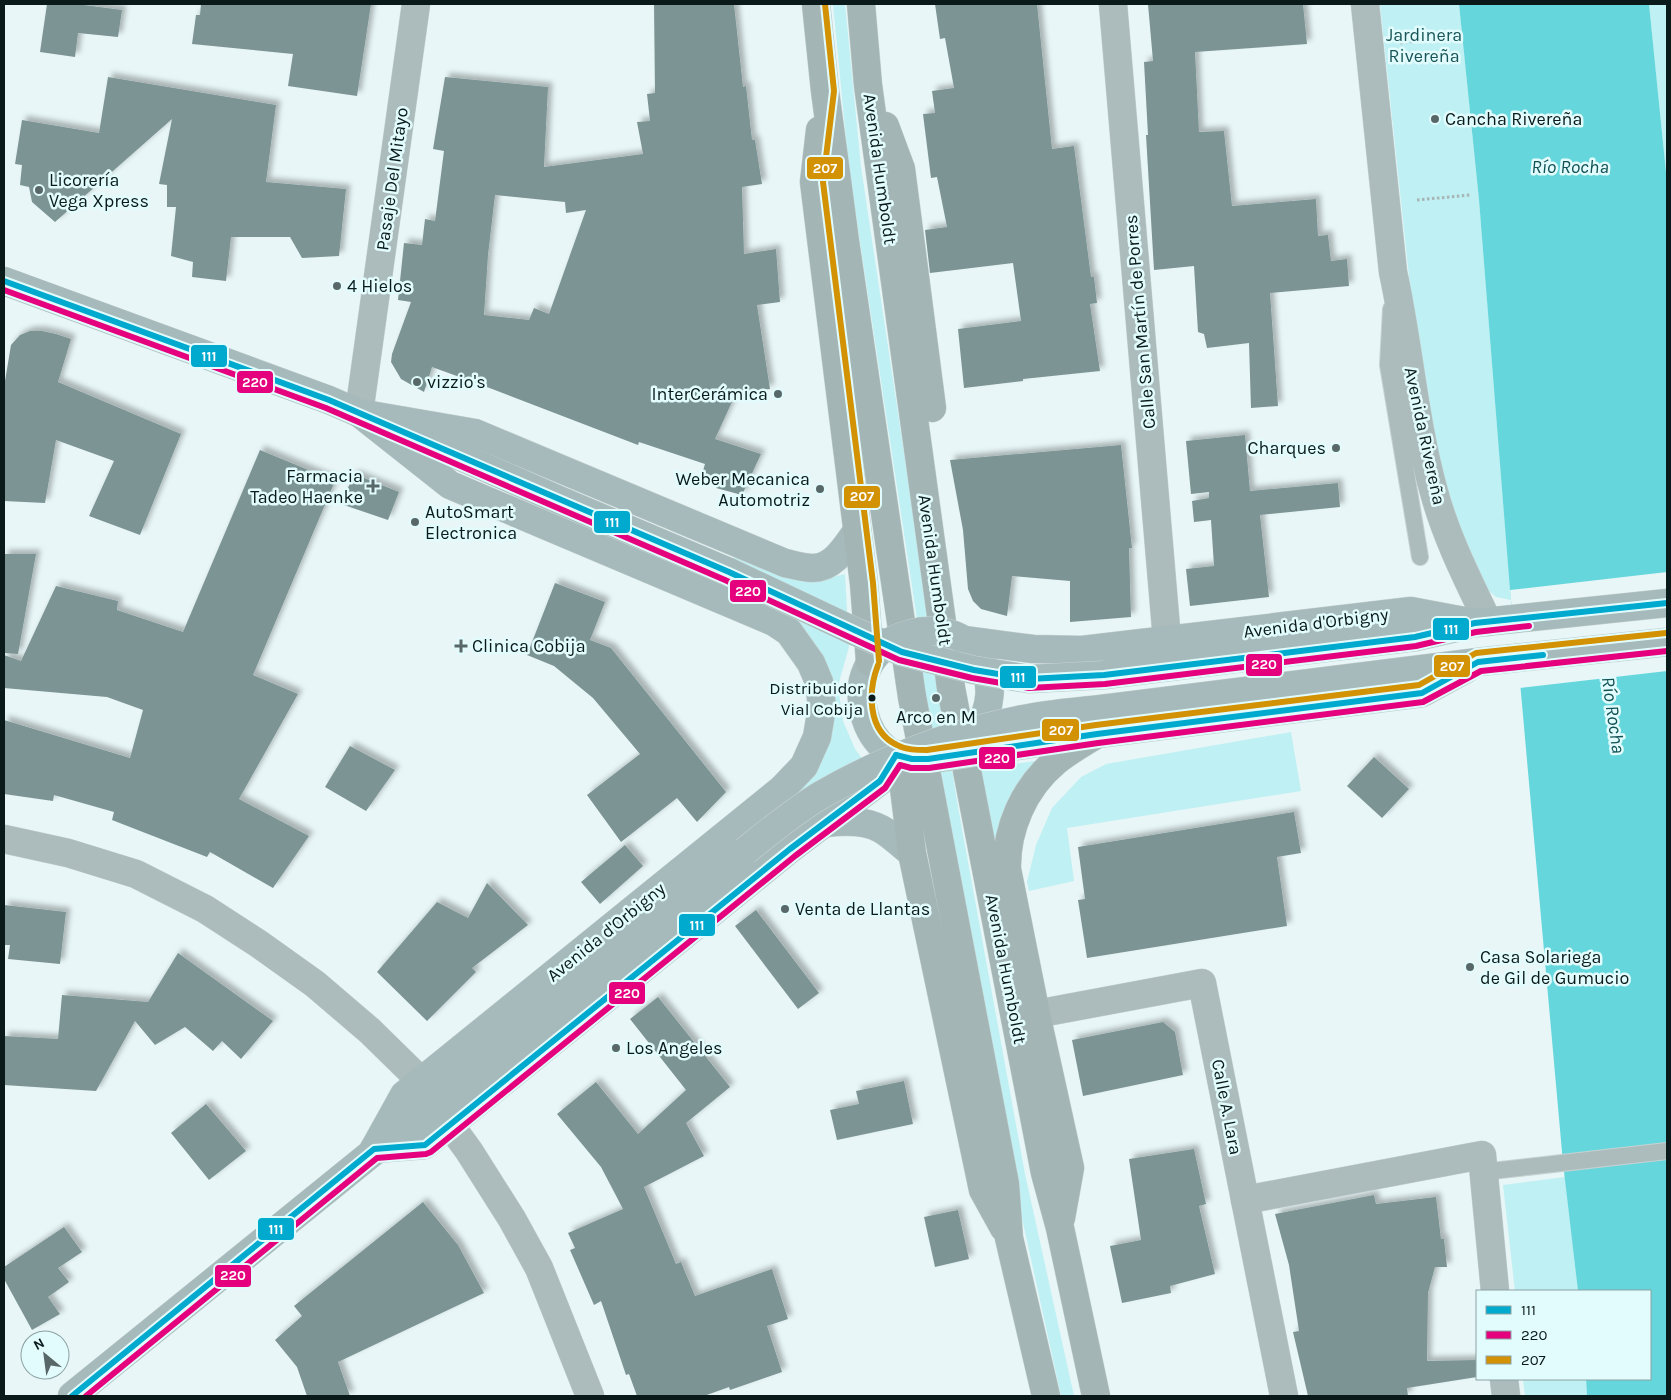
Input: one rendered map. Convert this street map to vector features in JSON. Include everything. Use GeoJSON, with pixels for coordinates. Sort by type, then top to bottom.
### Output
{"type":"FeatureCollection","features":[{"type":"Feature","properties":{"kind":"main road"},"geometry":{"type":"LineString","coordinates":[[816,4],[825,91],[912,697],[1005,1184],[1009,1238],[1046,1396]]}},
{"type":"Feature","properties":{"kind":"main road","name":"Avenida Humboldt"},"geometry":{"type":"LineString","coordinates":[[860,4],[868,84],[951,688],[1045,1173],[1060,1228],[1096,1396]]}},
{"type":"Feature","properties":{"kind":"main road"},"geometry":{"type":"LineString","coordinates":[[868,84],[901,168],[962,639]]}},
{"type":"Feature","properties":{"kind":"main road"},"geometry":{"type":"LineString","coordinates":[[825,91],[814,182],[857,531],[880,652]]}},
{"type":"Feature","properties":{"kind":"main road"},"geometry":{"type":"LineString","coordinates":[[4,281],[329,400],[729,572],[902,652],[974,670],[1029,679],[1104,675],[1415,637],[1492,621]]}},
{"type":"Feature","properties":{"kind":"main road"},"geometry":{"type":"LineString","coordinates":[[359,413],[475,433],[785,564],[814,568],[827,564],[838,556],[857,531]]}},
{"type":"Feature","properties":{"kind":"main road","name":"Avenida d'Orbigny"},"geometry":{"type":"LineString","coordinates":[[72,1396],[374,1150],[404,1095],[782,789],[804,766],[817,737],[822,707],[819,682],[811,663],[789,632],[774,622],[450,485],[359,413]]}},
{"type":"Feature","properties":{"kind":"main road","name":"Avenida d'Orbigny"},"geometry":{"type":"LineString","coordinates":[[962,639],[1033,649],[1082,650],[1411,611],[1492,621],[1667,603]]}},
{"type":"Feature","properties":{"kind":"main road"},"geometry":{"type":"LineString","coordinates":[[975,744],[989,706],[990,690],[987,673],[980,658],[962,639],[952,634],[930,630],[916,631],[902,636],[880,652],[866,670],[863,681],[863,710],[872,734],[888,751],[903,756],[928,759],[940,758],[964,746],[975,744],[1097,734],[1422,693],[1478,662]]}},
{"type":"Feature","properties":{"kind":"main road"},"geometry":{"type":"LineString","coordinates":[[374,1150],[745,851],[820,796],[886,762],[916,749],[968,732],[1034,717],[1478,662],[1667,642]]}},
{"type":"Feature","properties":{"kind":"main road"},"geometry":{"type":"LineString","coordinates":[[1060,1228],[1070,1168],[1036,1014],[1006,857],[1009,839],[1025,796],[1040,777],[1066,754],[1097,734]]}},
{"type":"Feature","properties":{"kind":"main road"},"geometry":{"type":"LineString","coordinates":[[903,756],[912,853],[983,1190],[1009,1238]]}},
{"type":"Feature","properties":{"kind":"main road"},"geometry":{"type":"LineString","coordinates":[[374,1150],[426,1145],[790,850],[880,781],[903,756]]}},
{"type":"Feature","properties":{"kind":"main road"},"geometry":{"type":"LineString","coordinates":[[826,822],[846,821],[880,829],[912,853]]}},
{"type":"Feature","properties":{"kind":"street","name":"Pasaje Del Mitayo"},"geometry":{"type":"LineString","coordinates":[[359,413],[416,4]]}},
{"type":"Feature","properties":{"kind":"street","name":"Calle San Martín de Porres"},"geometry":{"type":"LineString","coordinates":[[1113,4],[1167,640]]}},
{"type":"Feature","properties":{"kind":"street","name":"Avenida Rivereña"},"geometry":{"type":"LineString","coordinates":[[1365,4],[1393,272],[1426,463],[1447,532],[1492,621]]}},
{"type":"Feature","properties":{"kind":"street"},"geometry":{"type":"LineString","coordinates":[[4,839],[68,853],[136,874],[204,909],[259,944],[315,984],[370,1031],[422,1082]]}},
{"type":"Feature","properties":{"kind":"street","name":"Calle A. Lara"},"geometry":{"type":"LineString","coordinates":[[1036,1014],[1202,983],[1284,1396]]}},
{"type":"Feature","properties":{"kind":"street"},"geometry":{"type":"LineString","coordinates":[[450,1125],[469,1151],[512,1219],[539,1268],[590,1396]]}},
{"type":"Feature","properties":{"kind":"street"},"geometry":{"type":"LineString","coordinates":[[1246,1200],[1483,1164],[1495,1290]]}},
{"type":"Feature","properties":{"kind":"street"},"geometry":{"type":"LineString","coordinates":[[1504,1380],[1506,1396]]}},
{"type":"Feature","properties":{"kind":"lane","name":"Avenida Rivereña"},"geometry":{"type":"LineString","coordinates":[[1393,272],[1388,365],[1420,558]]}},
{"type":"Feature","properties":{"kind":"lane"},"geometry":{"type":"LineString","coordinates":[[1483,1164],[1667,1151]]}},
{"type":"Feature","properties":{"kind":"path"},"geometry":{"type":"LineString","coordinates":[[1392,44],[1456,36]]}},
{"type":"Feature","properties":{"kind":"path"},"geometry":{"type":"LineString","coordinates":[[1416,200],[1470,195]]}},
{"type":"Feature","properties":{"kind":"green space"},"geometry":{"type":"Polygon","coordinates":[[[833,4],[845,4],[861,167],[935,659],[959,676],[967,693],[960,714],[946,732],[1025,1174],[1074,1396],[1061,1396],[1013,1177],[935,737],[917,737],[904,731],[894,674],[905,665],[923,659],[849,169],[833,4]]]}},
{"type":"Feature","properties":{"kind":"green space","name":"Jardinera Rivereña"},"geometry":{"type":"Polygon","coordinates":[[[1380,4],[1459,4],[1479,200],[1511,600],[1496,597],[1482,585],[1437,465],[1413,314],[1380,4]]]}},
{"type":"Feature","properties":{"kind":"green space"},"geometry":{"type":"Polygon","coordinates":[[[1649,4],[1667,4],[1667,182],[1649,4]]]}},
{"type":"Feature","properties":{"kind":"green space"},"geometry":{"type":"Polygon","coordinates":[[[734,557],[789,577],[828,578],[845,574],[849,647],[838,686],[843,721],[855,749],[874,774],[798,829],[793,788],[826,684],[722,589],[734,557]]]}},
{"type":"Feature","properties":{"kind":"green space"},"geometry":{"type":"Polygon","coordinates":[[[1291,732],[1301,791],[1067,828],[1074,881],[1029,891],[1027,882],[1036,845],[1052,808],[1081,777],[1106,764],[1291,732]]]}},
{"type":"Feature","properties":{"kind":"green space"},"geometry":{"type":"Polygon","coordinates":[[[1041,760],[996,863],[979,769],[1041,760]]]}},
{"type":"Feature","properties":{"kind":"green space"},"geometry":{"type":"Polygon","coordinates":[[[1565,1177],[1578,1290],[1515,1290],[1503,1185],[1565,1177]]]}},
{"type":"Feature","properties":{"kind":"green space"},"geometry":{"type":"Polygon","coordinates":[[[1523,1380],[1586,1380],[1587,1396],[1525,1396],[1523,1380]]]}},
{"type":"Feature","properties":{"kind":"water","name":"Río Rocha"},"geometry":{"type":"Polygon","coordinates":[[[1459,4],[1649,4],[1667,182],[1667,1396],[1587,1396],[1586,1380],[1651,1380],[1651,1290],[1578,1290],[1563,1163],[1510,590],[1479,200],[1459,4]]]}},
{"type":"Feature","properties":{"kind":"pier"},"geometry":{"type":"Polygon","coordinates":[[[1667,572],[1667,671],[1520,688],[1510,590],[1667,572]]]}},
{"type":"Feature","properties":{"kind":"building"},"geometry":{"type":"Polygon","coordinates":[[[47,4],[76,4],[122,10],[118,37],[78,33],[75,57],[40,52],[47,4]]]}},
{"type":"Feature","properties":{"kind":"building"},"geometry":{"type":"Polygon","coordinates":[[[201,4],[371,4],[357,96],[288,86],[293,54],[192,44],[196,15],[200,15],[201,4]]]}},
{"type":"Feature","properties":{"kind":"building"},"geometry":{"type":"Polygon","coordinates":[[[654,4],[734,4],[743,87],[746,86],[752,140],[755,140],[762,184],[742,187],[744,254],[776,249],[780,302],[757,305],[770,389],[736,393],[715,439],[761,454],[742,495],[716,488],[720,479],[702,474],[705,464],[639,442],[638,445],[432,367],[424,392],[401,379],[391,362],[392,354],[411,302],[398,300],[404,243],[422,245],[425,219],[435,221],[444,151],[433,149],[445,77],[548,87],[544,167],[643,154],[637,122],[650,121],[647,94],[655,93],[654,4]],[[495,195],[484,315],[529,320],[534,308],[549,314],[586,210],[566,213],[565,202],[495,195]]]}},
{"type":"Feature","properties":{"kind":"building"},"geometry":{"type":"Polygon","coordinates":[[[935,4],[1037,4],[1052,149],[1074,146],[1091,277],[1094,277],[1097,303],[1090,304],[1100,371],[1023,379],[1023,381],[964,388],[958,329],[1021,321],[1013,263],[930,273],[925,230],[947,227],[937,177],[931,178],[923,114],[935,113],[932,91],[954,88],[945,38],[940,39],[935,4]]]}},
{"type":"Feature","properties":{"kind":"building"},"geometry":{"type":"Polygon","coordinates":[[[1148,4],[1303,4],[1307,44],[1195,52],[1199,132],[1224,131],[1232,206],[1316,199],[1318,236],[1328,235],[1331,261],[1347,259],[1349,286],[1270,293],[1278,406],[1251,408],[1249,343],[1207,348],[1204,334],[1198,332],[1194,266],[1154,270],[1146,135],[1148,135],[1144,62],[1153,61],[1148,4]]]}},
{"type":"Feature","properties":{"kind":"building"},"geometry":{"type":"Polygon","coordinates":[[[108,77],[276,105],[266,182],[346,189],[339,256],[302,258],[290,237],[231,237],[226,281],[192,277],[193,262],[171,256],[176,207],[167,207],[167,185],[159,184],[172,119],[55,222],[32,202],[29,187],[20,185],[22,165],[15,164],[22,120],[99,133],[108,77]]]}},
{"type":"Feature","properties":{"kind":"building"},"geometry":{"type":"Polygon","coordinates":[[[30,331],[42,331],[71,339],[58,382],[181,434],[140,535],[89,516],[114,461],[56,440],[45,503],[4,501],[4,387],[11,345],[20,335],[30,331]]]}},
{"type":"Feature","properties":{"kind":"building"},"geometry":{"type":"Polygon","coordinates":[[[1245,435],[1250,491],[1338,483],[1340,507],[1260,515],[1269,597],[1190,606],[1186,569],[1214,566],[1211,520],[1194,522],[1192,501],[1209,498],[1209,492],[1191,494],[1186,441],[1245,435]]]}},
{"type":"Feature","properties":{"kind":"building"},"geometry":{"type":"Polygon","coordinates":[[[1121,445],[1132,548],[1129,548],[1131,617],[1070,622],[1070,581],[1012,576],[1007,616],[981,609],[973,601],[968,589],[963,530],[950,460],[1121,445]]]}},
{"type":"Feature","properties":{"kind":"building"},"geometry":{"type":"Polygon","coordinates":[[[260,450],[335,481],[253,675],[298,694],[239,799],[309,836],[273,888],[210,852],[207,857],[112,820],[114,812],[54,795],[53,801],[4,794],[4,720],[130,758],[143,710],[107,697],[4,688],[4,655],[21,661],[56,586],[118,601],[117,610],[183,632],[260,450]]]}},
{"type":"Feature","properties":{"kind":"building"},"geometry":{"type":"Polygon","coordinates":[[[354,474],[399,492],[388,520],[341,504],[354,474]]]}},
{"type":"Feature","properties":{"kind":"building"},"geometry":{"type":"Polygon","coordinates":[[[4,554],[36,554],[18,654],[4,653],[4,554]]]}},
{"type":"Feature","properties":{"kind":"building"},"geometry":{"type":"Polygon","coordinates":[[[555,583],[605,602],[590,640],[611,648],[726,792],[697,822],[677,798],[621,842],[587,795],[640,754],[593,698],[554,666],[527,655],[555,583]]]}},
{"type":"Feature","properties":{"kind":"building"},"geometry":{"type":"Polygon","coordinates":[[[350,746],[395,770],[366,811],[325,787],[350,746]]]}},
{"type":"Feature","properties":{"kind":"building"},"geometry":{"type":"Polygon","coordinates":[[[1374,757],[1409,789],[1382,818],[1347,786],[1374,757]]]}},
{"type":"Feature","properties":{"kind":"building"},"geometry":{"type":"Polygon","coordinates":[[[1294,812],[1301,853],[1277,857],[1287,926],[1087,958],[1078,900],[1085,899],[1078,847],[1294,812]]]}},
{"type":"Feature","properties":{"kind":"building"},"geometry":{"type":"Polygon","coordinates":[[[625,845],[643,866],[600,904],[581,882],[625,845]]]}},
{"type":"Feature","properties":{"kind":"building"},"geometry":{"type":"Polygon","coordinates":[[[487,883],[528,925],[472,968],[476,972],[427,1021],[377,972],[437,902],[468,918],[487,883]]]}},
{"type":"Feature","properties":{"kind":"building"},"geometry":{"type":"Polygon","coordinates":[[[4,905],[66,912],[60,964],[8,959],[10,945],[4,945],[4,905]]]}},
{"type":"Feature","properties":{"kind":"building"},"geometry":{"type":"Polygon","coordinates":[[[756,910],[819,993],[798,1009],[735,926],[756,910]]]}},
{"type":"Feature","properties":{"kind":"building"},"geometry":{"type":"Polygon","coordinates":[[[178,953],[273,1021],[241,1059],[222,1041],[213,1051],[185,1027],[155,1045],[135,1021],[96,1091],[4,1085],[4,1036],[58,1039],[62,995],[148,1002],[178,953]]]}},
{"type":"Feature","properties":{"kind":"building"},"geometry":{"type":"Polygon","coordinates":[[[658,997],[730,1087],[686,1123],[704,1156],[644,1187],[676,1264],[681,1262],[695,1296],[772,1269],[788,1319],[767,1326],[782,1372],[730,1390],[729,1387],[704,1396],[637,1396],[629,1374],[626,1375],[601,1301],[594,1305],[570,1250],[575,1248],[568,1233],[623,1209],[601,1167],[557,1114],[596,1082],[638,1134],[686,1090],[630,1019],[658,997]]]}},
{"type":"Feature","properties":{"kind":"building"},"geometry":{"type":"Polygon","coordinates":[[[1163,1022],[1175,1032],[1183,1075],[1083,1096],[1072,1040],[1163,1022]]]}},
{"type":"Feature","properties":{"kind":"building"},"geometry":{"type":"Polygon","coordinates":[[[904,1081],[913,1124],[837,1140],[830,1110],[859,1104],[856,1091],[904,1081]]]}},
{"type":"Feature","properties":{"kind":"building"},"geometry":{"type":"Polygon","coordinates":[[[206,1104],[246,1151],[209,1180],[171,1133],[206,1104]]]}},
{"type":"Feature","properties":{"kind":"building"},"geometry":{"type":"Polygon","coordinates":[[[1194,1149],[1206,1204],[1199,1206],[1215,1274],[1170,1286],[1171,1293],[1122,1303],[1110,1246],[1141,1240],[1129,1159],[1194,1149]]]}},
{"type":"Feature","properties":{"kind":"building"},"geometry":{"type":"Polygon","coordinates":[[[1374,1195],[1376,1204],[1436,1197],[1441,1239],[1444,1239],[1447,1267],[1435,1267],[1428,1293],[1427,1361],[1476,1360],[1476,1377],[1407,1388],[1408,1396],[1308,1396],[1293,1332],[1299,1331],[1289,1265],[1275,1214],[1374,1195]]]}},
{"type":"Feature","properties":{"kind":"building"},"geometry":{"type":"Polygon","coordinates":[[[423,1202],[458,1245],[484,1293],[338,1362],[350,1396],[307,1396],[297,1367],[275,1340],[302,1316],[294,1306],[423,1202]]]}},
{"type":"Feature","properties":{"kind":"building"},"geometry":{"type":"Polygon","coordinates":[[[958,1210],[969,1259],[935,1267],[924,1217],[958,1210]]]}},
{"type":"Feature","properties":{"kind":"building"},"geometry":{"type":"Polygon","coordinates":[[[64,1227],[82,1252],[58,1268],[69,1282],[48,1297],[60,1314],[32,1330],[4,1279],[4,1267],[64,1227]]]}},
{"type":"Feature","properties":{"kind":"transit line","name":"207"},"geometry":{"type":"LineString","coordinates":[[825,4],[834,91],[823,182],[873,583],[879,661]]}},
{"type":"Feature","properties":{"kind":"transit line","name":"111"},"geometry":{"type":"LineString","coordinates":[[4,281],[329,400],[729,572],[902,652],[974,670],[1029,679],[1104,675],[1415,637],[1475,623],[1667,603]]}},
{"type":"Feature","properties":{"kind":"transit line","name":"220"},"geometry":{"type":"LineString","coordinates":[[4,290],[326,408],[725,580],[899,660],[972,678],[1029,688],[1105,684],[1416,646],[1476,632],[1529,626]]}},
{"type":"Feature","properties":{"kind":"transit line","name":"207"},"geometry":{"type":"LineString","coordinates":[[878,665],[873,686],[872,709],[880,730],[887,739],[900,747],[927,750],[1096,725],[1419,685],[1476,653],[1666,633]]}},
{"type":"Feature","properties":{"kind":"transit line","name":"220"},"geometry":{"type":"LineString","coordinates":[[86,1396],[377,1158],[431,1152],[795,856],[885,788],[900,765],[911,768],[929,768],[1098,743],[1423,702],[1481,671],[1667,651]]}},
{"type":"Feature","properties":{"kind":"transit line","name":"111"},"geometry":{"type":"LineString","coordinates":[[896,755],[912,759],[928,759],[1097,734],[1422,693],[1478,662],[1543,655]]}},
{"type":"Feature","properties":{"kind":"transit line","name":"111"},"geometry":{"type":"LineString","coordinates":[[72,1396],[374,1149],[425,1145],[790,849],[880,781],[896,755]]}},
{"type":"Feature","properties":{"kind":"place","name":"Cancha Rivereña"},"geometry":{"type":"Point","coordinates":[1435,119]}},
{"type":"Feature","properties":{"kind":"place","name":"Licorería Vega Xpress"},"geometry":{"type":"Point","coordinates":[39,190]}},
{"type":"Feature","properties":{"kind":"place","name":"4 Hielos"},"geometry":{"type":"Point","coordinates":[337,286]}},
{"type":"Feature","properties":{"kind":"place","name":"vizzio's"},"geometry":{"type":"Point","coordinates":[417,382]}},
{"type":"Feature","properties":{"kind":"place","name":"InterCerámica"},"geometry":{"type":"Point","coordinates":[778,394]}},
{"type":"Feature","properties":{"kind":"place","name":"Charques"},"geometry":{"type":"Point","coordinates":[1336,448]}},
{"type":"Feature","properties":{"kind":"place","name":"Farmacia Tadeo Haenke"},"geometry":{"type":"Point","coordinates":[373,486]}},
{"type":"Feature","properties":{"kind":"place","name":"Weber Mecanica Automotriz"},"geometry":{"type":"Point","coordinates":[820,489]}},
{"type":"Feature","properties":{"kind":"place","name":"AutoSmart Electronica"},"geometry":{"type":"Point","coordinates":[415,522]}},
{"type":"Feature","properties":{"kind":"place","name":"Clinica Cobija"},"geometry":{"type":"Point","coordinates":[461,646]}},
{"type":"Feature","properties":{"kind":"place","name":"Distribuidor Vial Cobija"},"geometry":{"type":"Point","coordinates":[872,698]}},
{"type":"Feature","properties":{"kind":"place","name":"Arco en M"},"geometry":{"type":"Point","coordinates":[936,698]}},
{"type":"Feature","properties":{"kind":"place","name":"Venta de Llantas"},"geometry":{"type":"Point","coordinates":[785,909]}},
{"type":"Feature","properties":{"kind":"place","name":"Casa Solariega de Gil de Gumucio"},"geometry":{"type":"Point","coordinates":[1470,967]}},
{"type":"Feature","properties":{"kind":"place","name":"Los Angeles"},"geometry":{"type":"Point","coordinates":[616,1048]}}]}
